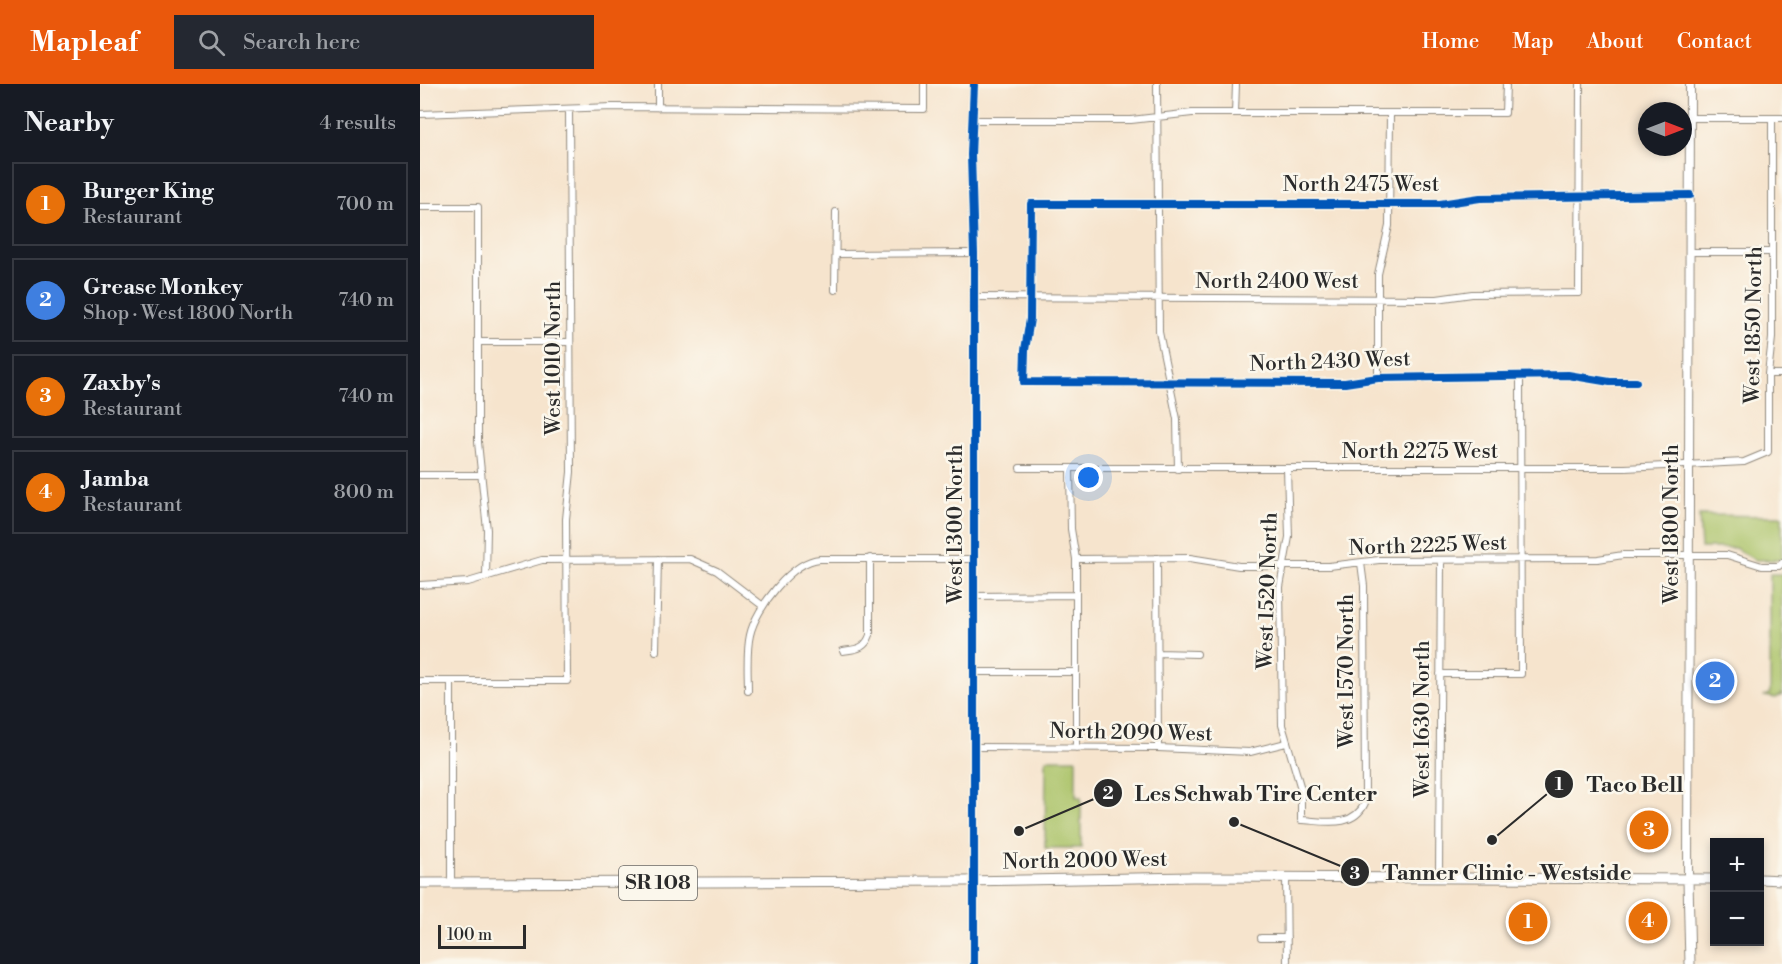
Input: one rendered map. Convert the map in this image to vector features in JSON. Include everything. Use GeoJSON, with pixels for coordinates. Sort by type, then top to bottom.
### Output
{"type":"FeatureCollection","features":[{"type":"Feature","properties":{"kind":"main road","name":"North 2000 West"},"geometry":{"type":"LineString","coordinates":[[420,883],[975,881],[1286,877],[1710,879]]}},
{"type":"Feature","properties":{"kind":"main road"},"geometry":{"type":"LineString","coordinates":[[1764,879],[1782,880]]}},
{"type":"Feature","properties":{"kind":"main road","name":"West 1800 North"},"geometry":{"type":"LineString","coordinates":[[1688,880],[1690,964]]}},
{"type":"Feature","properties":{"kind":"street"},"geometry":{"type":"LineString","coordinates":[[658,84],[658,108]]}},
{"type":"Feature","properties":{"kind":"street"},"geometry":{"type":"LineString","coordinates":[[420,114],[658,108],[924,110],[924,84]]}},
{"type":"Feature","properties":{"kind":"street","name":"West 1300 North"},"geometry":{"type":"LineString","coordinates":[[974,84],[971,155],[974,253],[975,964]]}},
{"type":"Feature","properties":{"kind":"street"},"geometry":{"type":"LineString","coordinates":[[1157,84],[1161,347],[1177,419],[1178,469]]}},
{"type":"Feature","properties":{"kind":"street"},"geometry":{"type":"LineString","coordinates":[[1236,84],[1236,113]]}},
{"type":"Feature","properties":{"kind":"street"},"geometry":{"type":"LineString","coordinates":[[974,120],[1131,120],[1192,113],[1505,113],[1506,84]]}},
{"type":"Feature","properties":{"kind":"street"},"geometry":{"type":"LineString","coordinates":[[1580,84],[1580,198]]}},
{"type":"Feature","properties":{"kind":"street","name":"West 1800 North"},"geometry":{"type":"LineString","coordinates":[[1690,84],[1690,102]]}},
{"type":"Feature","properties":{"kind":"street","name":"West 1010 North"},"geometry":{"type":"LineString","coordinates":[[451,681],[567,681],[566,519],[571,472],[570,110]]}},
{"type":"Feature","properties":{"kind":"street"},"geometry":{"type":"LineString","coordinates":[[1378,378],[1378,274],[1386,243],[1389,204],[1390,113]]}},
{"type":"Feature","properties":{"kind":"street"},"geometry":{"type":"LineString","coordinates":[[1692,118],[1782,118]]}},
{"type":"Feature","properties":{"kind":"street","name":"West 1850 North"},"geometry":{"type":"LineString","coordinates":[[1690,464],[1744,462],[1768,452],[1768,374],[1772,338],[1772,118]]}},
{"type":"Feature","properties":{"kind":"street","name":"West 1800 North"},"geometry":{"type":"LineString","coordinates":[[1688,880],[1690,156]]}},
{"type":"Feature","properties":{"kind":"street","name":"North 2475 West"},"geometry":{"type":"LineString","coordinates":[[1030,297],[1031,204],[1440,204],[1480,198],[1690,195]]}},
{"type":"Feature","properties":{"kind":"street"},"geometry":{"type":"LineString","coordinates":[[1772,196],[1782,196]]}},
{"type":"Feature","properties":{"kind":"street","name":"North 2400 West"},"geometry":{"type":"LineString","coordinates":[[974,297],[1437,299],[1472,294],[1579,293],[1580,198]]}},
{"type":"Feature","properties":{"kind":"street"},"geometry":{"type":"LineString","coordinates":[[420,207],[478,207],[478,442],[486,521],[486,576]]}},
{"type":"Feature","properties":{"kind":"street"},"geometry":{"type":"LineString","coordinates":[[835,290],[836,212]]}},
{"type":"Feature","properties":{"kind":"street"},"geometry":{"type":"LineString","coordinates":[[1690,252],[1772,252]]}},
{"type":"Feature","properties":{"kind":"street"},"geometry":{"type":"LineString","coordinates":[[836,254],[974,253]]}},
{"type":"Feature","properties":{"kind":"street","name":"North 2430 West"},"geometry":{"type":"LineString","coordinates":[[1030,297],[1024,382],[1345,383],[1378,378],[1569,375],[1610,382],[1636,382]]}},
{"type":"Feature","properties":{"kind":"street"},"geometry":{"type":"LineString","coordinates":[[479,342],[570,342]]}},
{"type":"Feature","properties":{"kind":"street"},"geometry":{"type":"LineString","coordinates":[[1768,374],[1782,374]]}},
{"type":"Feature","properties":{"kind":"street"},"geometry":{"type":"LineString","coordinates":[[1440,674],[1521,674],[1520,376]]}},
{"type":"Feature","properties":{"kind":"street","name":"North 2275 West"},"geometry":{"type":"LineString","coordinates":[[1020,468],[1625,468],[1690,464]]}},
{"type":"Feature","properties":{"kind":"street","name":"West 1520 North"},"geometry":{"type":"LineString","coordinates":[[1287,468],[1289,537],[1280,587],[1282,725],[1301,789],[1301,820]]}},
{"type":"Feature","properties":{"kind":"street"},"geometry":{"type":"LineString","coordinates":[[1070,469],[1071,529],[1076,559],[1076,748]]}},
{"type":"Feature","properties":{"kind":"street"},"geometry":{"type":"LineString","coordinates":[[420,475],[481,475]]}},
{"type":"Feature","properties":{"kind":"street","name":"North 2225 West"},"geometry":{"type":"LineString","coordinates":[[1076,559],[1190,558],[1239,566],[1283,566],[1361,563],[1379,560],[1520,560],[1690,554],[1727,555],[1762,566],[1781,567]]}},
{"type":"Feature","properties":{"kind":"street"},"geometry":{"type":"LineString","coordinates":[[748,691],[749,636],[764,606],[791,572],[805,562],[820,559],[870,558],[974,559]]}},
{"type":"Feature","properties":{"kind":"street"},"geometry":{"type":"LineString","coordinates":[[843,651],[860,649],[867,644],[870,635],[870,558]]}},
{"type":"Feature","properties":{"kind":"street"},"geometry":{"type":"LineString","coordinates":[[1158,558],[1158,748]]}},
{"type":"Feature","properties":{"kind":"street"},"geometry":{"type":"LineString","coordinates":[[656,651],[658,559]]}},
{"type":"Feature","properties":{"kind":"street"},"geometry":{"type":"LineString","coordinates":[[420,585],[453,584],[542,560],[690,559],[703,563],[764,606]]}},
{"type":"Feature","properties":{"kind":"street","name":"West 1630 North"},"geometry":{"type":"LineString","coordinates":[[1439,877],[1441,560]]}},
{"type":"Feature","properties":{"kind":"street","name":"West 1570 North"},"geometry":{"type":"LineString","coordinates":[[1301,820],[1342,821],[1352,819],[1360,813],[1365,803],[1364,586],[1361,563]]}},
{"type":"Feature","properties":{"kind":"street"},"geometry":{"type":"LineString","coordinates":[[974,596],[1075,595]]}},
{"type":"Feature","properties":{"kind":"street"},"geometry":{"type":"LineString","coordinates":[[1158,653],[1197,654]]}},
{"type":"Feature","properties":{"kind":"street"},"geometry":{"type":"LineString","coordinates":[[974,672],[1076,672]]}},
{"type":"Feature","properties":{"kind":"street"},"geometry":{"type":"LineString","coordinates":[[420,681],[451,681],[451,883]]}},
{"type":"Feature","properties":{"kind":"street","name":"North 2090 West"},"geometry":{"type":"LineString","coordinates":[[974,747],[1158,748],[1250,752],[1286,743]]}},
{"type":"Feature","properties":{"kind":"street"},"geometry":{"type":"LineString","coordinates":[[1286,877],[1287,964]]}},
{"type":"Feature","properties":{"kind":"street"},"geometry":{"type":"LineString","coordinates":[[1260,938],[1287,938]]}},
{"type":"Feature","properties":{"kind":"green space"},"geometry":{"type":"Polygon","coordinates":[[[1699,515],[1782,516],[1782,560],[1755,560],[1735,548],[1701,548],[1699,515]]]}},
{"type":"Feature","properties":{"kind":"green space"},"geometry":{"type":"Polygon","coordinates":[[[1770,574],[1782,574],[1782,695],[1776,698],[1765,696],[1770,693],[1770,574]]]}},
{"type":"Feature","properties":{"kind":"green space"},"geometry":{"type":"Polygon","coordinates":[[[1046,759],[1076,759],[1076,797],[1081,797],[1081,848],[1045,848],[1046,759]]]}},
{"type":"Feature","properties":{"kind":"cycle path"},"geometry":{"type":"LineString","coordinates":[[974,84],[971,155],[974,253],[974,964]]}},
{"type":"Feature","properties":{"kind":"cycle path"},"geometry":{"type":"LineString","coordinates":[[1636,382],[1610,382],[1568,375],[1378,378],[1345,383],[1024,382],[1025,350],[1030,319],[1031,204],[1440,204],[1480,198],[1690,195]]}},
{"type":"Feature","properties":{"kind":"place","name":"Grease Monkey"},"geometry":{"type":"Point","coordinates":[1715,681]}},
{"type":"Feature","properties":{"kind":"place","name":"Tanner Clinic - Westside"},"geometry":{"type":"Point","coordinates":[1234,822]}},
{"type":"Feature","properties":{"kind":"place","name":"Zaxby's"},"geometry":{"type":"Point","coordinates":[1649,830]}},
{"type":"Feature","properties":{"kind":"place","name":"Les Schwab Tire Center"},"geometry":{"type":"Point","coordinates":[1019,831]}},
{"type":"Feature","properties":{"kind":"place","name":"Taco Bell"},"geometry":{"type":"Point","coordinates":[1492,840]}},
{"type":"Feature","properties":{"kind":"place","name":"Jamba"},"geometry":{"type":"Point","coordinates":[1648,921]}},
{"type":"Feature","properties":{"kind":"place","name":"Burger King"},"geometry":{"type":"Point","coordinates":[1528,922]}}]}
